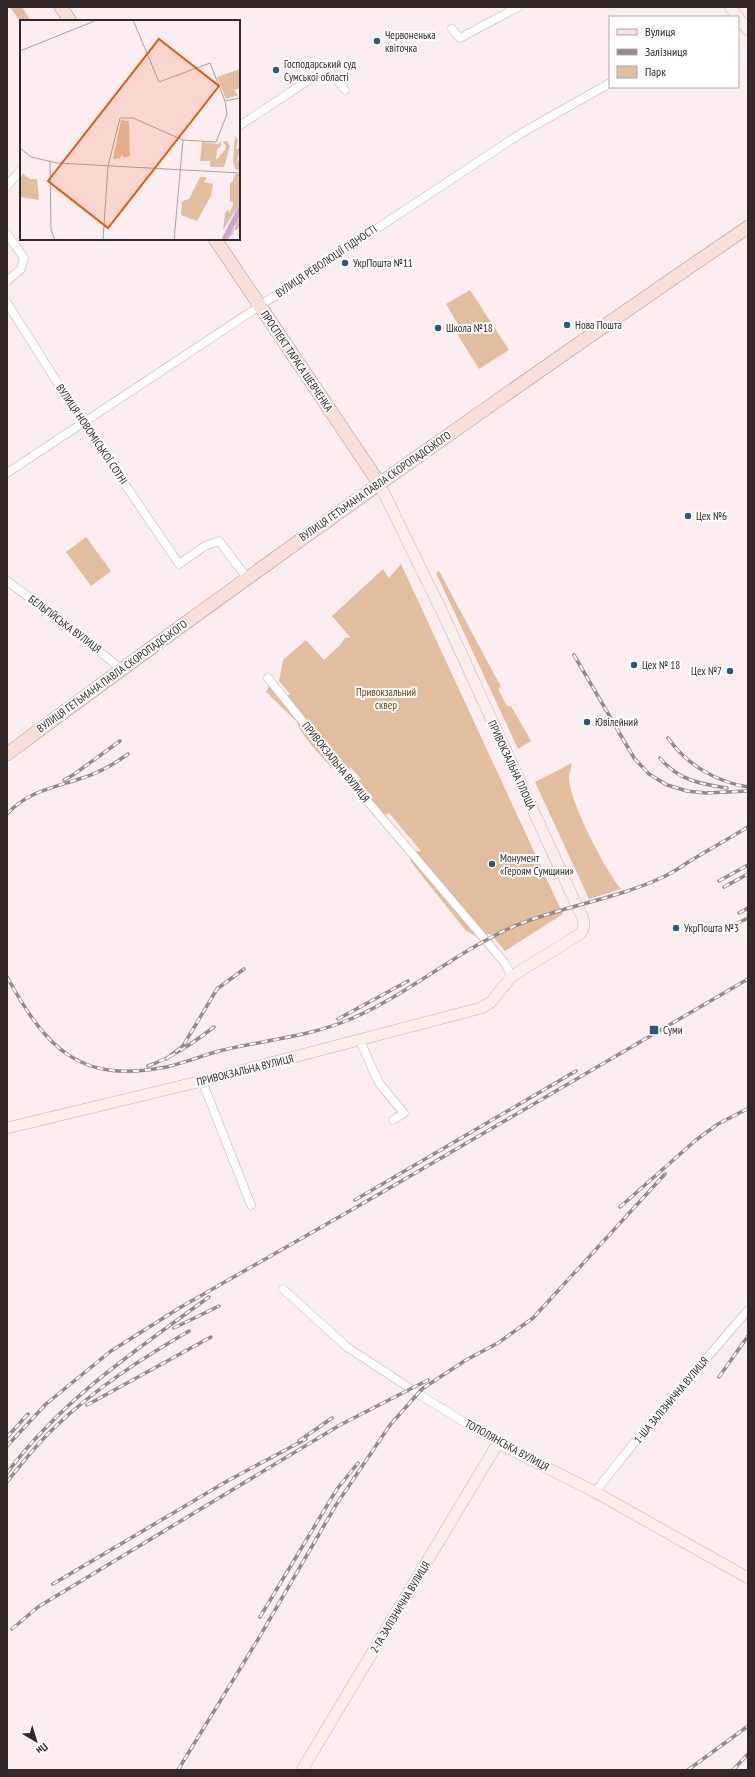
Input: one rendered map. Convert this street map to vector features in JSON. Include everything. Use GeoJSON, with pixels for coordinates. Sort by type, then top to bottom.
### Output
{"type":"FeatureCollection","features":[{"type":"Feature","properties":{"kind":"main road"},"geometry":{"type":"LineString","coordinates":[[61,7],[69,20]]}},
{"type":"Feature","properties":{"kind":"main road"},"geometry":{"type":"LineString","coordinates":[[730,7],[736,16]]}},
{"type":"Feature","properties":{"kind":"main road"},"geometry":{"type":"LineString","coordinates":[[739,19],[748,30]]}},
{"type":"Feature","properties":{"kind":"main road","name":"ВУЛИЦЯ ГЕТЬМАНА ПАВЛА СКОРОПАДСЬКОГО"},"geometry":{"type":"LineString","coordinates":[[7,754],[247,578],[379,484],[748,227]]}},
{"type":"Feature","properties":{"kind":"main road","name":"ПРОСПЕКТ ТАРАСА ШЕВЧЕНКА"},"geometry":{"type":"LineString","coordinates":[[216,240],[379,484]]}},
{"type":"Feature","properties":{"kind":"main road","name":"ПРИВОКЗАЛЬНА ПЛОЩА"},"geometry":{"type":"LineString","coordinates":[[379,484],[443,614],[584,921],[584,926],[580,934],[512,976],[491,1002],[481,1008]]}},
{"type":"Feature","properties":{"kind":"main road","name":"ПРИВОКЗАЛЬНА ВУЛИЦЯ"},"geometry":{"type":"LineString","coordinates":[[7,1128],[360,1041],[481,1008]]}},
{"type":"Feature","properties":{"kind":"main road","name":"ТОПОЛЯНСЬКА ВУЛИЦЯ"},"geometry":{"type":"LineString","coordinates":[[498,1443],[595,1492],[748,1578]]}},
{"type":"Feature","properties":{"kind":"main road","name":"2-ГА ЗАЛІЗНИЧНА ВУЛИЦЯ"},"geometry":{"type":"LineString","coordinates":[[302,1770],[498,1443]]}},
{"type":"Feature","properties":{"kind":"street"},"geometry":{"type":"LineString","coordinates":[[452,28],[460,38],[518,7]]}},
{"type":"Feature","properties":{"kind":"street"},"geometry":{"type":"LineString","coordinates":[[240,125],[327,68],[345,90]]}},
{"type":"Feature","properties":{"kind":"street","name":"ВУЛИЦЯ РЕВОЛЮЦІЇ ГІДНОСТІ"},"geometry":{"type":"LineString","coordinates":[[7,473],[260,306],[399,212],[520,134],[609,84]]}},
{"type":"Feature","properties":{"kind":"street"},"geometry":{"type":"LineString","coordinates":[[7,186],[20,171]]}},
{"type":"Feature","properties":{"kind":"street"},"geometry":{"type":"LineString","coordinates":[[7,234],[24,258],[21,269],[7,281]]}},
{"type":"Feature","properties":{"kind":"street","name":"ВУЛИЦЯ НОВОМІСЬКОЇ СОТНІ"},"geometry":{"type":"LineString","coordinates":[[7,303],[84,423],[179,564],[205,546],[218,541],[247,578]]}},
{"type":"Feature","properties":{"kind":"street","name":"БЕЛЬГІЙСЬКА ВУЛИЦЯ"},"geometry":{"type":"LineString","coordinates":[[7,582],[72,628],[122,669]]}},
{"type":"Feature","properties":{"kind":"street","name":"ПРИВОКЗАЛЬНА ВУЛИЦЯ"},"geometry":{"type":"LineString","coordinates":[[268,678],[348,778],[504,962],[512,976]]}},
{"type":"Feature","properties":{"kind":"street"},"geometry":{"type":"LineString","coordinates":[[360,1041],[378,1083],[404,1113],[393,1120]]}},
{"type":"Feature","properties":{"kind":"street"},"geometry":{"type":"LineString","coordinates":[[202,1081],[251,1205]]}},
{"type":"Feature","properties":{"kind":"street","name":"ТОПОЛЯНСЬКА ВУЛИЦЯ"},"geometry":{"type":"LineString","coordinates":[[283,1289],[347,1347],[417,1393],[498,1443]]}},
{"type":"Feature","properties":{"kind":"street","name":"1-ША ЗАЛІЗНИЧНА ВУЛИЦЯ"},"geometry":{"type":"LineString","coordinates":[[595,1492],[638,1438],[748,1310]]}},
{"type":"Feature","properties":{"kind":"green space"},"geometry":{"type":"Polygon","coordinates":[[[10,7],[22,7],[30,20],[20,20],[20,22],[10,7]]]}},
{"type":"Feature","properties":{"kind":"green space"},"geometry":{"type":"Polygon","coordinates":[[[470,290],[509,350],[479,369],[456,332],[459,326],[446,304],[470,290]]]}},
{"type":"Feature","properties":{"kind":"green space"},"geometry":{"type":"Polygon","coordinates":[[[86,537],[111,571],[91,586],[66,552],[86,537]]]}},
{"type":"Feature","properties":{"kind":"green space","name":"Привокзальний сквер"},"geometry":{"type":"Polygon","coordinates":[[[401,564],[563,914],[505,951],[491,934],[478,937],[466,931],[411,862],[409,854],[412,851],[421,851],[389,813],[384,816],[372,804],[372,795],[358,785],[358,781],[361,779],[351,768],[340,772],[329,764],[309,742],[297,722],[266,692],[270,684],[287,696],[290,694],[279,681],[283,660],[306,640],[324,660],[340,645],[345,638],[350,637],[332,616],[383,569],[389,578],[401,564]]]}},
{"type":"Feature","properties":{"kind":"green space"},"geometry":{"type":"Polygon","coordinates":[[[439,571],[501,687],[498,689],[507,706],[511,706],[531,741],[518,749],[436,573],[439,571]]]}},
{"type":"Feature","properties":{"kind":"green space"},"geometry":{"type":"Polygon","coordinates":[[[572,763],[569,778],[575,803],[589,835],[606,867],[621,889],[589,899],[535,782],[572,763]]]}},
{"type":"Feature","properties":{"kind":"railway"},"geometry":{"type":"LineString","coordinates":[[574,655],[634,758],[649,774],[667,785],[687,791],[706,793],[748,791]]}},
{"type":"Feature","properties":{"kind":"railway"},"geometry":{"type":"LineString","coordinates":[[668,738],[693,764],[713,776],[736,785],[748,787]]}},
{"type":"Feature","properties":{"kind":"railway"},"geometry":{"type":"LineString","coordinates":[[64,780],[120,741]]}},
{"type":"Feature","properties":{"kind":"railway"},"geometry":{"type":"LineString","coordinates":[[7,814],[31,796],[50,788],[92,775],[128,754]]}},
{"type":"Feature","properties":{"kind":"railway"},"geometry":{"type":"LineString","coordinates":[[660,758],[674,771],[690,780],[727,788]]}},
{"type":"Feature","properties":{"kind":"railway"},"geometry":{"type":"LineString","coordinates":[[7,977],[36,1024],[52,1042],[69,1055],[88,1065],[110,1070],[136,1071],[166,1067],[219,1051],[320,1030],[353,1018],[393,997],[470,949],[510,928],[547,914],[643,886],[672,872],[748,827]]}},
{"type":"Feature","properties":{"kind":"railway"},"geometry":{"type":"LineString","coordinates":[[719,881],[748,865]]}},
{"type":"Feature","properties":{"kind":"railway"},"geometry":{"type":"LineString","coordinates":[[724,887],[748,874]]}},
{"type":"Feature","properties":{"kind":"railway"},"geometry":{"type":"LineString","coordinates":[[739,913],[748,908]]}},
{"type":"Feature","properties":{"kind":"railway"},"geometry":{"type":"LineString","coordinates":[[736,924],[748,918]]}},
{"type":"Feature","properties":{"kind":"railway"},"geometry":{"type":"LineString","coordinates":[[166,1059],[183,1046],[217,989],[244,969]]}},
{"type":"Feature","properties":{"kind":"railway"},"geometry":{"type":"LineString","coordinates":[[7,1446],[46,1404],[111,1351],[181,1307],[381,1193],[748,979]]}},
{"type":"Feature","properties":{"kind":"railway"},"geometry":{"type":"LineString","coordinates":[[338,1019],[408,981]]}},
{"type":"Feature","properties":{"kind":"railway"},"geometry":{"type":"LineString","coordinates":[[148,1066],[182,1049],[214,1027]]}},
{"type":"Feature","properties":{"kind":"railway"},"geometry":{"type":"LineString","coordinates":[[355,1200],[576,1071]]}},
{"type":"Feature","properties":{"kind":"railway"},"geometry":{"type":"LineString","coordinates":[[620,1207],[696,1140],[718,1124],[747,1109]]}},
{"type":"Feature","properties":{"kind":"railway"},"geometry":{"type":"LineString","coordinates":[[178,1770],[260,1636],[336,1505],[390,1425],[422,1389],[466,1360],[498,1343],[533,1318],[665,1174]]}},
{"type":"Feature","properties":{"kind":"railway"},"geometry":{"type":"LineString","coordinates":[[7,1473],[52,1421],[101,1377],[209,1297]]}},
{"type":"Feature","properties":{"kind":"railway"},"geometry":{"type":"LineString","coordinates":[[174,1328],[219,1306]]}},
{"type":"Feature","properties":{"kind":"railway"},"geometry":{"type":"LineString","coordinates":[[7,1482],[30,1453],[49,1433],[86,1399],[136,1363],[189,1331]]}},
{"type":"Feature","properties":{"kind":"railway"},"geometry":{"type":"LineString","coordinates":[[719,1377],[748,1336]]}},
{"type":"Feature","properties":{"kind":"railway"},"geometry":{"type":"LineString","coordinates":[[87,1405],[211,1337]]}},
{"type":"Feature","properties":{"kind":"railway"},"geometry":{"type":"LineString","coordinates":[[12,1629],[38,1607],[340,1425],[428,1380]]}},
{"type":"Feature","properties":{"kind":"railway"},"geometry":{"type":"LineString","coordinates":[[7,1437],[28,1414]]}},
{"type":"Feature","properties":{"kind":"railway"},"geometry":{"type":"LineString","coordinates":[[299,1441],[332,1418]]}},
{"type":"Feature","properties":{"kind":"railway"},"geometry":{"type":"LineString","coordinates":[[53,1584],[229,1480],[306,1439]]}},
{"type":"Feature","properties":{"kind":"railway"},"geometry":{"type":"LineString","coordinates":[[260,1617],[337,1489],[358,1463]]}},
{"type":"Feature","properties":{"kind":"railway"},"geometry":{"type":"LineString","coordinates":[[688,1770],[748,1726]]}},
{"type":"Feature","properties":{"kind":"railway"},"geometry":{"type":"LineString","coordinates":[[733,1770],[748,1754]]}},
{"type":"Feature","properties":{"kind":"place","name":"Червоненька квіточка"},"geometry":{"type":"Point","coordinates":[377,41]}},
{"type":"Feature","properties":{"kind":"place","name":"Господарський суд Сумської області"},"geometry":{"type":"Point","coordinates":[276,70]}},
{"type":"Feature","properties":{"kind":"place","name":"УкрПошта №11"},"geometry":{"type":"Point","coordinates":[345,263]}},
{"type":"Feature","properties":{"kind":"place","name":"Нова Пошта"},"geometry":{"type":"Point","coordinates":[567,325]}},
{"type":"Feature","properties":{"kind":"place","name":"Школа №18"},"geometry":{"type":"Point","coordinates":[438,328]}},
{"type":"Feature","properties":{"kind":"place","name":"Цех №6"},"geometry":{"type":"Point","coordinates":[688,516]}},
{"type":"Feature","properties":{"kind":"place","name":"Цех № 18"},"geometry":{"type":"Point","coordinates":[634,665]}},
{"type":"Feature","properties":{"kind":"place","name":"Цех №7"},"geometry":{"type":"Point","coordinates":[730,671]}},
{"type":"Feature","properties":{"kind":"place","name":"Ювілейний"},"geometry":{"type":"Point","coordinates":[587,722]}},
{"type":"Feature","properties":{"kind":"place","name":"Монумент «Героям Сумщини»"},"geometry":{"type":"Point","coordinates":[492,864]}},
{"type":"Feature","properties":{"kind":"place","name":"УкрПошта №3"},"geometry":{"type":"Point","coordinates":[676,928]}},
{"type":"Feature","properties":{"kind":"place","name":"Суми"},"geometry":{"type":"Point","coordinates":[654,1030]}}]}
